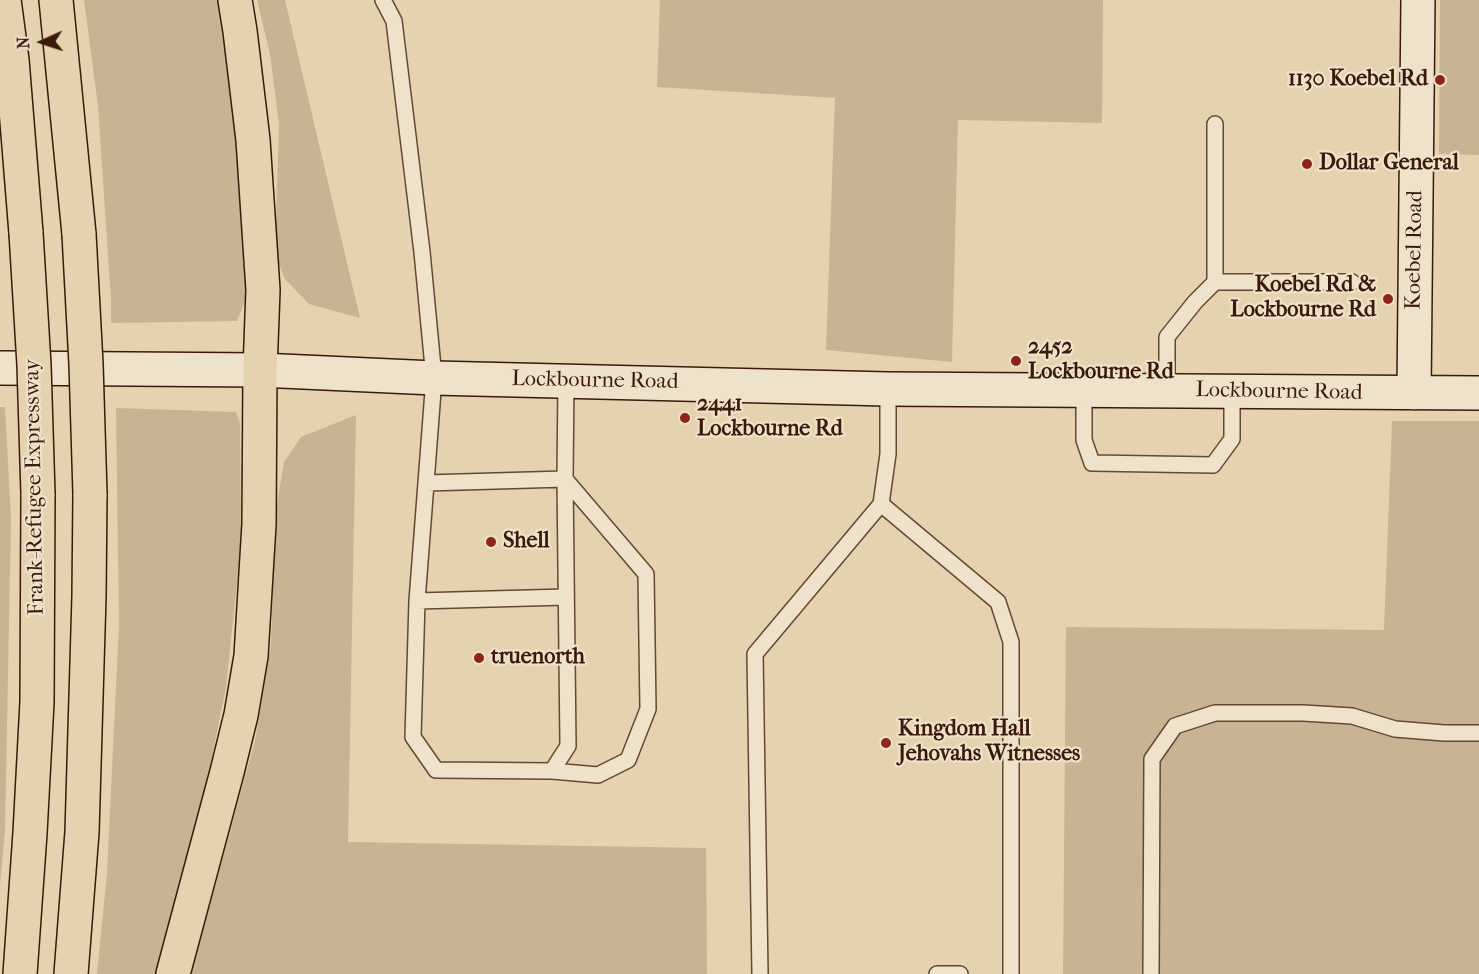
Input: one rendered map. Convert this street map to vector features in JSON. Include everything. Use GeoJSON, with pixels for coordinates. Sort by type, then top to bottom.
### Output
{"type":"FeatureCollection","features":[{"type":"Feature","properties":{"kind":"highway","name":"Frank-Refugee Expressway"},"geometry":{"type":"LineString","coordinates":[[4,0],[12,60],[26,233],[34,365],[38,494],[37,702],[20,974]]}},
{"type":"Feature","properties":{"kind":"highway"},"geometry":{"type":"LineString","coordinates":[[56,0],[79,234],[90,494],[89,619],[82,832],[70,974]]}},
{"type":"Feature","properties":{"kind":"highway"},"geometry":{"type":"LineString","coordinates":[[173,974],[241,715],[251,656],[260,524],[260,370],[263,290],[253,140],[235,0]]}},
{"type":"Feature","properties":{"kind":"main road","name":"Koebel Road"},"geometry":{"type":"LineString","coordinates":[[1414,393],[1418,0]]}},
{"type":"Feature","properties":{"kind":"main road","name":"Lockbourne Road"},"geometry":{"type":"LineString","coordinates":[[0,368],[260,370],[434,378],[888,389],[1479,393]]}},
{"type":"Feature","properties":{"kind":"lane"},"geometry":{"type":"LineString","coordinates":[[383,0],[394,21],[422,252],[434,378],[417,601],[413,737],[436,770],[552,771],[598,775],[628,760],[648,709],[646,574],[565,479]]}},
{"type":"Feature","properties":{"kind":"lane"},"geometry":{"type":"LineString","coordinates":[[1215,124],[1215,282]]}},
{"type":"Feature","properties":{"kind":"lane"},"geometry":{"type":"LineString","coordinates":[[1167,390],[1167,337],[1195,302],[1215,282],[1352,282]]}},
{"type":"Feature","properties":{"kind":"lane"},"geometry":{"type":"LineString","coordinates":[[552,771],[568,746],[566,381]]}},
{"type":"Feature","properties":{"kind":"lane"},"geometry":{"type":"LineString","coordinates":[[760,974],[755,654],[881,504],[888,454],[888,389]]}},
{"type":"Feature","properties":{"kind":"lane"},"geometry":{"type":"LineString","coordinates":[[1084,391],[1084,440],[1092,463],[1213,465],[1232,439],[1232,392]]}},
{"type":"Feature","properties":{"kind":"lane"},"geometry":{"type":"LineString","coordinates":[[426,483],[565,479]]}},
{"type":"Feature","properties":{"kind":"lane"},"geometry":{"type":"LineString","coordinates":[[881,504],[998,602],[1011,642],[1011,974]]}},
{"type":"Feature","properties":{"kind":"lane"},"geometry":{"type":"LineString","coordinates":[[417,601],[566,597]]}},
{"type":"Feature","properties":{"kind":"lane"},"geometry":{"type":"LineString","coordinates":[[1151,974],[1152,759],[1175,726],[1215,713],[1303,712],[1352,716],[1395,729],[1479,733]]}},
{"type":"Feature","properties":{"kind":"lane"},"geometry":{"type":"LineString","coordinates":[[937,974],[960,974]]}},
{"type":"Feature","properties":{"kind":"shaded area"},"geometry":{"type":"Polygon","coordinates":[[[84,0],[218,0],[233,94],[249,291],[237,321],[111,323],[98,106],[84,0]]]}},
{"type":"Feature","properties":{"kind":"shaded area"},"geometry":{"type":"Polygon","coordinates":[[[257,0],[285,0],[360,318],[309,304],[285,279],[275,254],[279,124],[270,54],[257,0]]]}},
{"type":"Feature","properties":{"kind":"shaded area"},"geometry":{"type":"Polygon","coordinates":[[[660,0],[1103,0],[1102,123],[958,120],[952,362],[826,350],[835,98],[657,87],[660,0]]]}},
{"type":"Feature","properties":{"kind":"shaded area"},"geometry":{"type":"Polygon","coordinates":[[[1440,0],[1479,0],[1479,155],[1439,154],[1440,0]]]}},
{"type":"Feature","properties":{"kind":"shaded area"},"geometry":{"type":"Polygon","coordinates":[[[0,407],[5,407],[11,519],[5,830],[0,886],[0,407]]]}},
{"type":"Feature","properties":{"kind":"shaded area"},"geometry":{"type":"Polygon","coordinates":[[[116,408],[236,412],[240,423],[241,543],[226,687],[204,797],[158,974],[97,974],[107,873],[119,625],[116,408]]]}},
{"type":"Feature","properties":{"kind":"shaded area"},"geometry":{"type":"Polygon","coordinates":[[[356,415],[348,842],[706,848],[707,974],[191,974],[255,741],[271,645],[275,516],[284,462],[301,437],[356,415]]]}},
{"type":"Feature","properties":{"kind":"shaded area"},"geometry":{"type":"Polygon","coordinates":[[[1392,421],[1479,421],[1479,974],[1063,974],[1066,627],[1384,630],[1392,421]]]}},
{"type":"Feature","properties":{"kind":"place","name":"1130 Koebel Rd"},"geometry":{"type":"Point","coordinates":[1440,80]}},
{"type":"Feature","properties":{"kind":"place","name":"Dollar General"},"geometry":{"type":"Point","coordinates":[1307,164]}},
{"type":"Feature","properties":{"kind":"place","name":"Koebel Rd & Lockbourne Rd"},"geometry":{"type":"Point","coordinates":[1388,299]}},
{"type":"Feature","properties":{"kind":"place","name":"2452 Lockbourne Rd"},"geometry":{"type":"Point","coordinates":[1016,361]}},
{"type":"Feature","properties":{"kind":"place","name":"2441 Lockbourne Rd"},"geometry":{"type":"Point","coordinates":[685,418]}},
{"type":"Feature","properties":{"kind":"place","name":"Shell"},"geometry":{"type":"Point","coordinates":[491,542]}},
{"type":"Feature","properties":{"kind":"place","name":"truenorth"},"geometry":{"type":"Point","coordinates":[479,658]}},
{"type":"Feature","properties":{"kind":"place","name":"Kingdom Hall Jehovahs Witnesses"},"geometry":{"type":"Point","coordinates":[886,743]}}]}
